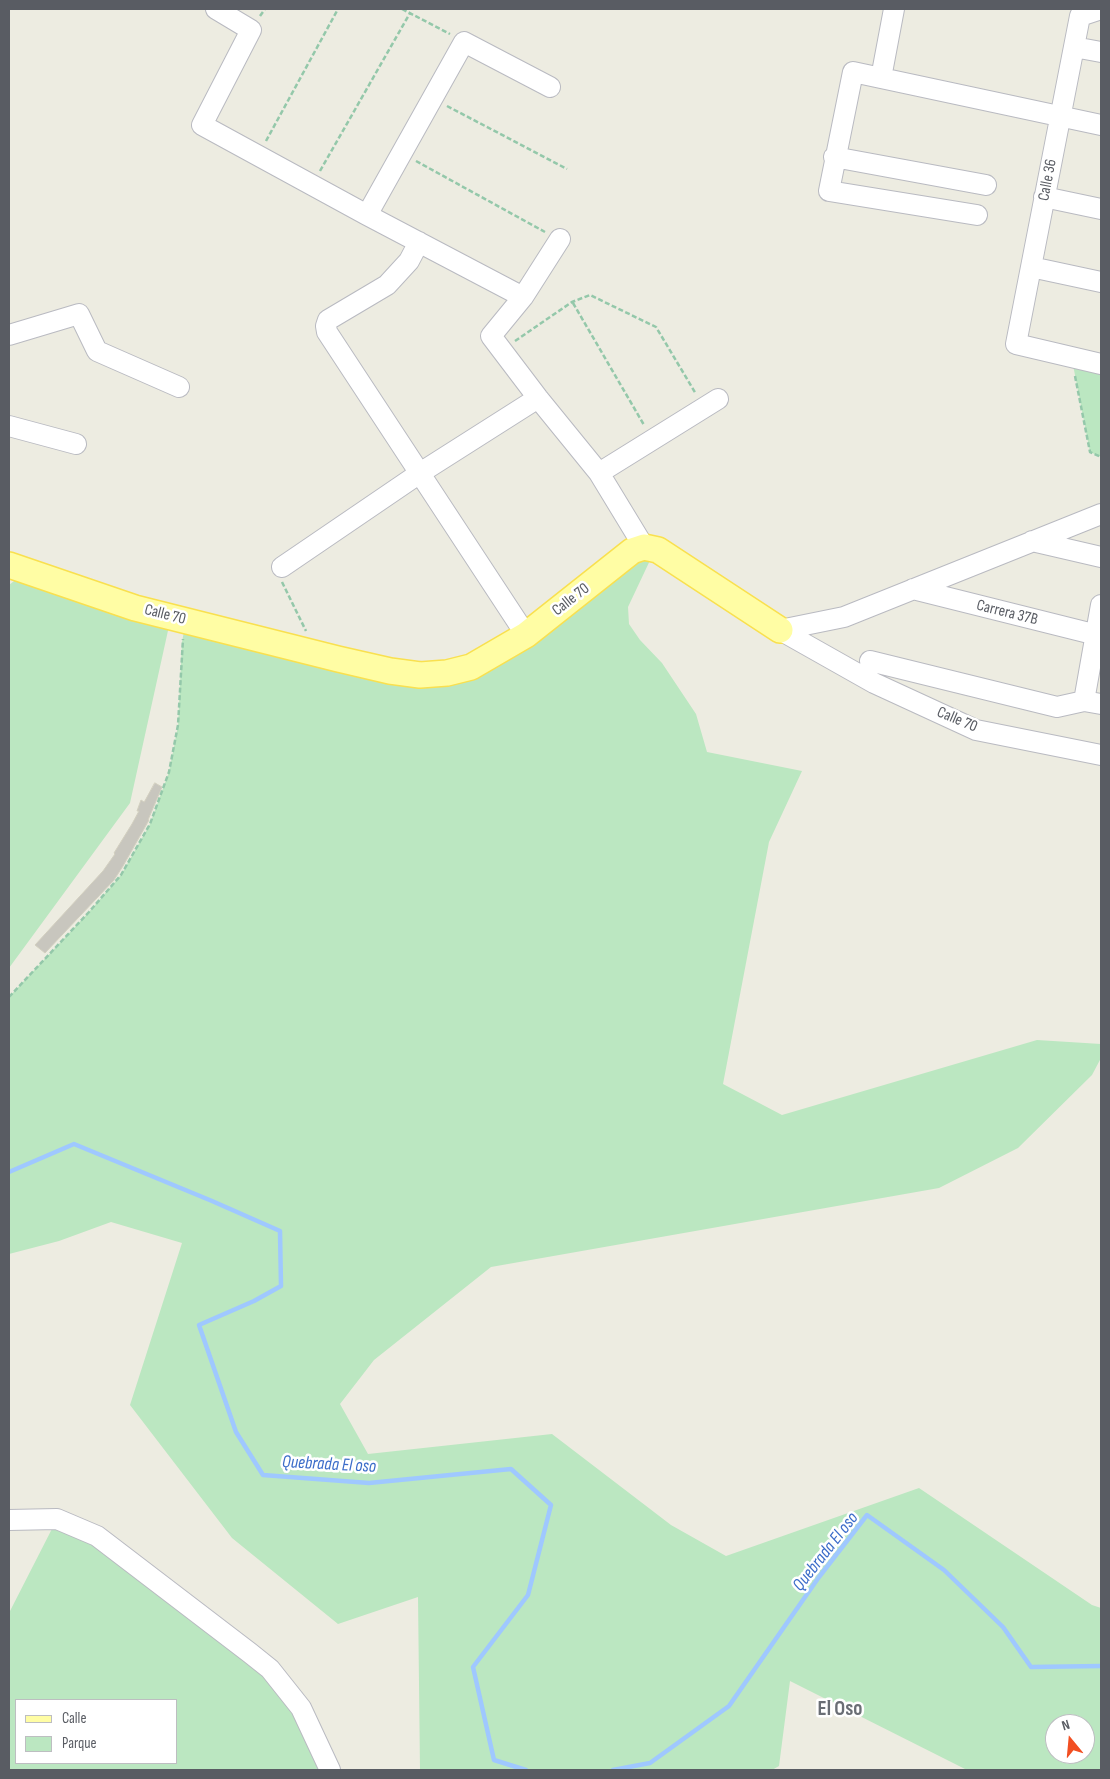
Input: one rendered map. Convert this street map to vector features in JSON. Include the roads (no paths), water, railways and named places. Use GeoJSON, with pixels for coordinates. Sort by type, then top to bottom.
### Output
{"type":"FeatureCollection","features":[{"type":"Feature","properties":{"kind":"main road","name":"Calle 70"},"geometry":{"type":"LineString","coordinates":[[9,565],[135,608],[390,671],[420,675],[438,674],[471,666],[526,635],[632,551],[644,547],[658,550],[780,630]]}},
{"type":"Feature","properties":{"kind":"street"},"geometry":{"type":"LineString","coordinates":[[216,9],[251,30],[202,125],[523,297]]}},
{"type":"Feature","properties":{"kind":"street"},"geometry":{"type":"LineString","coordinates":[[881,78],[894,9]]}},
{"type":"Feature","properties":{"kind":"street","name":"Calle 36"},"geometry":{"type":"LineString","coordinates":[[1101,9],[1080,16],[1074,47],[1054,116],[1044,197],[1016,344],[1101,364]]}},
{"type":"Feature","properties":{"kind":"street"},"geometry":{"type":"LineString","coordinates":[[367,215],[464,42],[550,87]]}},
{"type":"Feature","properties":{"kind":"street"},"geometry":{"type":"LineString","coordinates":[[1074,47],[1101,52]]}},
{"type":"Feature","properties":{"kind":"street"},"geometry":{"type":"LineString","coordinates":[[977,215],[829,191],[834,157],[853,72],[1101,125]]}},
{"type":"Feature","properties":{"kind":"street"},"geometry":{"type":"LineString","coordinates":[[834,157],[986,185]]}},
{"type":"Feature","properties":{"kind":"street"},"geometry":{"type":"LineString","coordinates":[[1044,197],[1101,209]]}},
{"type":"Feature","properties":{"kind":"street"},"geometry":{"type":"LineString","coordinates":[[560,239],[523,297],[491,336],[599,473],[644,547]]}},
{"type":"Feature","properties":{"kind":"street"},"geometry":{"type":"LineString","coordinates":[[419,242],[409,261],[387,285],[328,320],[327,332],[526,635]]}},
{"type":"Feature","properties":{"kind":"street"},"geometry":{"type":"LineString","coordinates":[[1031,267],[1101,282]]}},
{"type":"Feature","properties":{"kind":"street"},"geometry":{"type":"LineString","coordinates":[[9,334],[79,314],[97,351],[180,386]]}},
{"type":"Feature","properties":{"kind":"street"},"geometry":{"type":"LineString","coordinates":[[282,567],[420,473],[538,398]]}},
{"type":"Feature","properties":{"kind":"street"},"geometry":{"type":"LineString","coordinates":[[599,473],[711,403]]}},
{"type":"Feature","properties":{"kind":"street"},"geometry":{"type":"LineString","coordinates":[[9,426],[76,444]]}},
{"type":"Feature","properties":{"kind":"street"},"geometry":{"type":"LineString","coordinates":[[780,630],[844,617],[1101,514]]}},
{"type":"Feature","properties":{"kind":"street"},"geometry":{"type":"LineString","coordinates":[[1032,542],[1101,557]]}},
{"type":"Feature","properties":{"kind":"street","name":"Carrera 37B"},"geometry":{"type":"LineString","coordinates":[[913,589],[1098,636]]}},
{"type":"Feature","properties":{"kind":"street"},"geometry":{"type":"LineString","coordinates":[[870,661],[1057,707],[1093,702],[1091,663],[1098,636],[1101,605]]}},
{"type":"Feature","properties":{"kind":"street","name":"Calle 70"},"geometry":{"type":"LineString","coordinates":[[780,630],[874,683],[976,730],[1101,756]]}},
{"type":"Feature","properties":{"kind":"street"},"geometry":{"type":"LineString","coordinates":[[9,1520],[58,1519],[97,1536],[270,1669],[301,1708],[330,1770]]}},
{"type":"Feature","properties":{"kind":"waterway","name":"Quebrada El oso"},"geometry":{"type":"LineString","coordinates":[[9,1172],[74,1144],[280,1231],[281,1286],[254,1301],[199,1325],[236,1432],[263,1475],[369,1483],[511,1469],[551,1505],[528,1595],[473,1667],[494,1760],[526,1770]]}},
{"type":"Feature","properties":{"kind":"waterway","name":"Quebrada El oso"},"geometry":{"type":"LineString","coordinates":[[613,1770],[650,1763],[729,1706],[819,1577],[867,1515],[944,1570],[1003,1627],[1031,1667],[1101,1666]]}},
{"type":"Feature","properties":{"kind":"district","name":"El Oso"},"geometry":{"type":"Point","coordinates":[840,1710]}}]}
